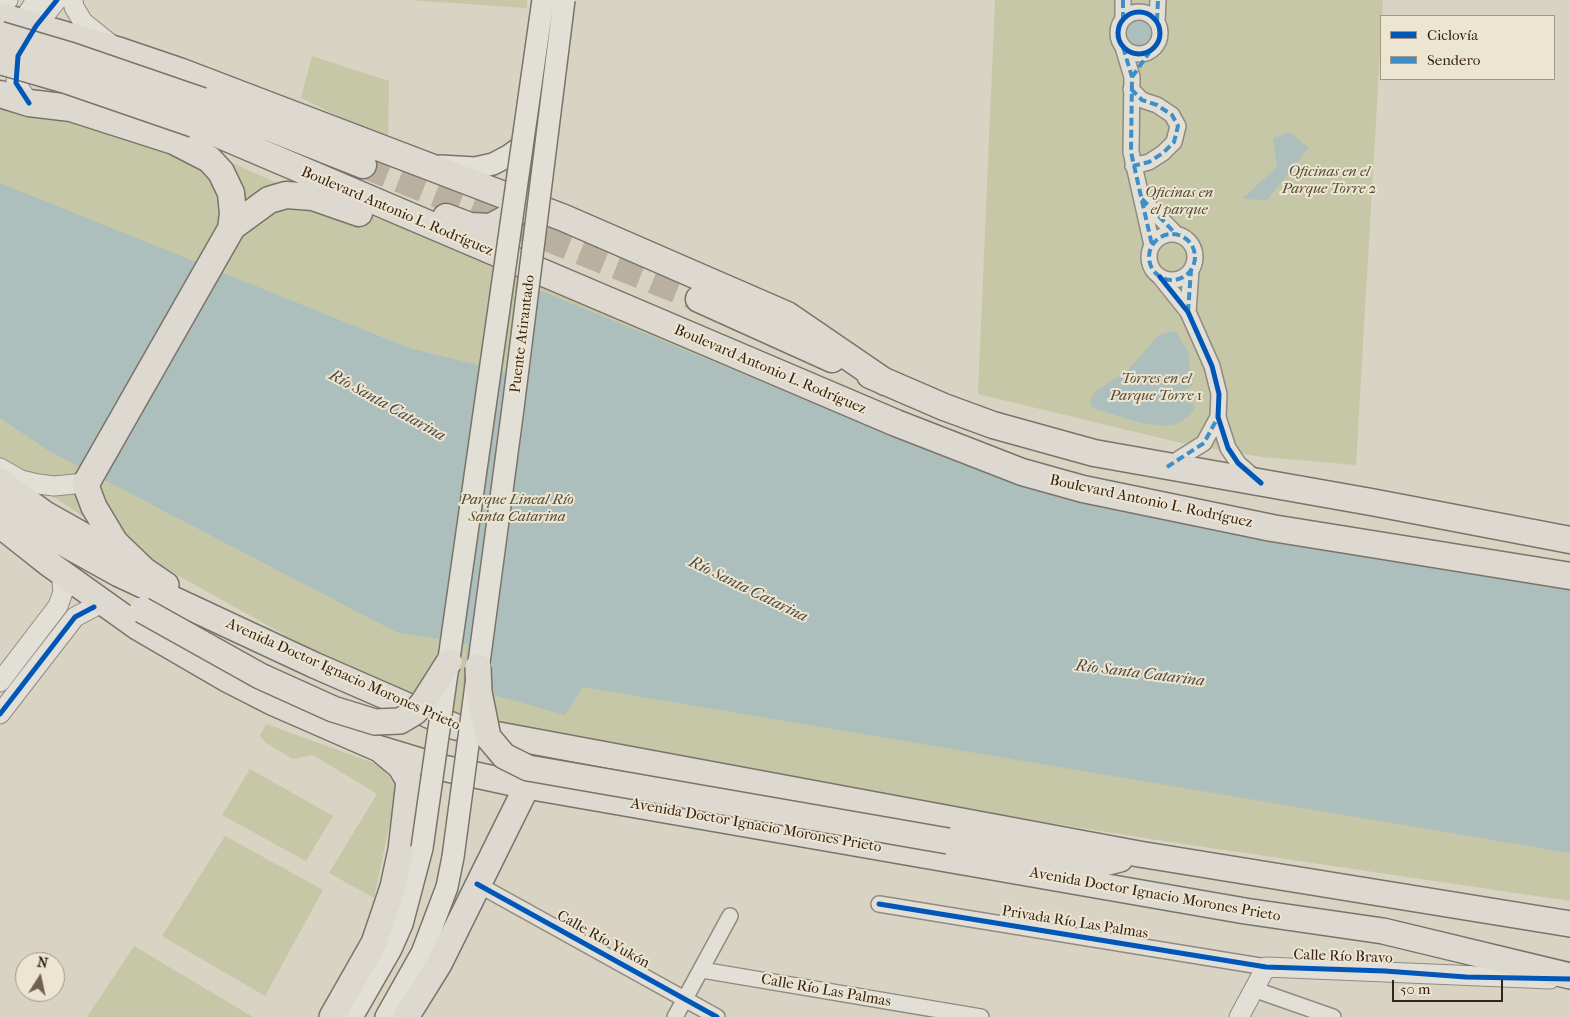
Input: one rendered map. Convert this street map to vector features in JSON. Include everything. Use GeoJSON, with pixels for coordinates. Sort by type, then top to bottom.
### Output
{"type":"FeatureCollection","features":[{"type":"Feature","properties":{"kind":"highway"},"geometry":{"type":"LineString","coordinates":[[14,25],[120,51],[179,71],[564,218],[788,315],[885,382]]}},
{"type":"Feature","properties":{"kind":"highway","name":"Boulevard Antonio L. Rodríguez"},"geometry":{"type":"LineString","coordinates":[[14,25],[71,56],[198,113],[256,152],[816,389],[1022,472],[1083,489],[1272,528],[1570,576]]}},
{"type":"Feature","properties":{"kind":"highway","name":"Boulevard Antonio L. Rodríguez"},"geometry":{"type":"LineString","coordinates":[[0,61],[66,80],[198,113],[363,165]]}},
{"type":"Feature","properties":{"kind":"highway"},"geometry":{"type":"LineString","coordinates":[[0,94],[29,103],[71,108],[174,141],[210,159],[220,172],[231,193],[232,228]]}},
{"type":"Feature","properties":{"kind":"highway"},"geometry":{"type":"LineString","coordinates":[[256,152],[351,180],[470,226],[482,228],[498,224],[513,215],[525,203]]}},
{"type":"Feature","properties":{"kind":"highway"},"geometry":{"type":"LineString","coordinates":[[87,482],[232,228],[268,200],[286,194],[300,194],[412,233],[456,238]]}},
{"type":"Feature","properties":{"kind":"highway"},"geometry":{"type":"LineString","coordinates":[[525,203],[525,226],[539,253],[546,259],[715,328],[764,351],[806,376],[816,389]]}},
{"type":"Feature","properties":{"kind":"highway"},"geometry":{"type":"LineString","coordinates":[[539,253],[536,242],[541,227],[547,221],[564,218]]}},
{"type":"Feature","properties":{"kind":"highway"},"geometry":{"type":"LineString","coordinates":[[699,299],[944,407],[1020,433],[1094,453],[1570,540]]}},
{"type":"Feature","properties":{"kind":"main road","name":"Puente Atirantado"},"geometry":{"type":"LineString","coordinates":[[352,1017],[391,949],[402,924],[422,848],[543,0]]}},
{"type":"Feature","properties":{"kind":"main road"},"geometry":{"type":"LineString","coordinates":[[525,203],[552,0]]}},
{"type":"Feature","properties":{"kind":"main road","name":"Puente Atirantado"},"geometry":{"type":"LineString","coordinates":[[386,1017],[422,954],[447,887],[454,857],[502,495],[564,0]]}},
{"type":"Feature","properties":{"kind":"main road"},"geometry":{"type":"LineString","coordinates":[[427,165],[475,168],[494,164],[534,138]]}},
{"type":"Feature","properties":{"kind":"main road"},"geometry":{"type":"LineString","coordinates":[[0,481],[44,514],[144,570],[231,627]]}},
{"type":"Feature","properties":{"kind":"main road"},"geometry":{"type":"LineString","coordinates":[[87,482],[106,529],[115,542],[144,570]]}},
{"type":"Feature","properties":{"kind":"main road","name":"Avenida Doctor Ignacio Morones Prieto"},"geometry":{"type":"LineString","coordinates":[[0,502],[27,523],[118,574],[231,627],[456,727],[1139,854],[1570,924]]}},
{"type":"Feature","properties":{"kind":"main road","name":"Avenida Doctor Ignacio Morones Prieto"},"geometry":{"type":"LineString","coordinates":[[0,524],[48,563],[140,619],[174,650],[266,699],[377,748],[443,768],[526,786],[1235,910],[1383,931],[1570,978]]}},
{"type":"Feature","properties":{"kind":"main road"},"geometry":{"type":"LineString","coordinates":[[0,542],[94,607],[140,619],[332,709],[375,722],[400,721],[415,712],[423,703],[449,662]]}},
{"type":"Feature","properties":{"kind":"main road"},"geometry":{"type":"LineString","coordinates":[[70,548],[89,572],[140,619]]}},
{"type":"Feature","properties":{"kind":"main road"},"geometry":{"type":"LineString","coordinates":[[478,667],[479,692],[488,737],[504,756],[528,768],[948,841],[1085,862],[1108,862],[1139,854]]}},
{"type":"Feature","properties":{"kind":"main road"},"geometry":{"type":"LineString","coordinates":[[332,1017],[374,943],[393,887],[401,850],[409,781],[400,766],[377,748]]}},
{"type":"Feature","properties":{"kind":"main road"},"geometry":{"type":"LineString","coordinates":[[406,1017],[439,964],[526,786]]}},
{"type":"Feature","properties":{"kind":"street"},"geometry":{"type":"LineString","coordinates":[[0,3],[8,0]]}},
{"type":"Feature","properties":{"kind":"street"},"geometry":{"type":"LineString","coordinates":[[0,42],[36,0]]}},
{"type":"Feature","properties":{"kind":"street"},"geometry":{"type":"LineString","coordinates":[[14,25],[57,0]]}},
{"type":"Feature","properties":{"kind":"street"},"geometry":{"type":"LineString","coordinates":[[73,0],[74,7],[83,22],[120,51]]}},
{"type":"Feature","properties":{"kind":"street"},"geometry":{"type":"LineString","coordinates":[[1123,0],[1123,19],[1118,34],[1131,83],[1131,152],[1150,238],[1149,264],[1188,312],[1212,366],[1219,394],[1218,417],[1228,448],[1238,463],[1261,483]]}},
{"type":"Feature","properties":{"kind":"street"},"geometry":{"type":"LineString","coordinates":[[1131,83],[1149,52],[1159,42],[1161,34],[1157,22],[1158,0]]}},
{"type":"Feature","properties":{"kind":"street"},"geometry":{"type":"LineString","coordinates":[[1123,19],[1129,15],[1142,13],[1157,22]]}},
{"type":"Feature","properties":{"kind":"street"},"geometry":{"type":"LineString","coordinates":[[14,25],[18,56],[16,83],[29,103]]}},
{"type":"Feature","properties":{"kind":"street"},"geometry":{"type":"LineString","coordinates":[[1123,48],[1134,53],[1149,52]]}},
{"type":"Feature","properties":{"kind":"street"},"geometry":{"type":"LineString","coordinates":[[1131,83],[1142,100],[1157,105],[1172,115],[1178,126],[1174,142],[1164,152],[1149,162],[1133,166]]}},
{"type":"Feature","properties":{"kind":"street"},"geometry":{"type":"LineString","coordinates":[[1142,199],[1171,234],[1187,240],[1192,246],[1195,261],[1191,270],[1188,312]]}},
{"type":"Feature","properties":{"kind":"street"},"geometry":{"type":"LineString","coordinates":[[1150,238],[1171,234]]}},
{"type":"Feature","properties":{"kind":"street"},"geometry":{"type":"LineString","coordinates":[[1160,277],[1173,280],[1181,278],[1191,270]]}},
{"type":"Feature","properties":{"kind":"street"},"geometry":{"type":"LineString","coordinates":[[1166,467],[1204,443],[1218,417]]}},
{"type":"Feature","properties":{"kind":"street"},"geometry":{"type":"LineString","coordinates":[[0,468],[21,480],[38,484],[54,486],[87,482]]}},
{"type":"Feature","properties":{"kind":"street"},"geometry":{"type":"LineString","coordinates":[[24,683],[4,676],[58,606],[62,584]]}},
{"type":"Feature","properties":{"kind":"street"},"geometry":{"type":"LineString","coordinates":[[0,714],[75,617],[94,607]]}},
{"type":"Feature","properties":{"kind":"street","name":"Calle Río Yukón"},"geometry":{"type":"LineString","coordinates":[[477,884],[717,1017]]}},
{"type":"Feature","properties":{"kind":"street","name":"Privada Río Las Palmas"},"geometry":{"type":"LineString","coordinates":[[879,904],[1266,967]]}},
{"type":"Feature","properties":{"kind":"street"},"geometry":{"type":"LineString","coordinates":[[675,1017],[730,916]]}},
{"type":"Feature","properties":{"kind":"street"},"geometry":{"type":"LineString","coordinates":[[1239,1017],[1266,967]]}},
{"type":"Feature","properties":{"kind":"street","name":"Calle Río Bravo"},"geometry":{"type":"LineString","coordinates":[[1266,967],[1385,971],[1466,977],[1570,978]]}},
{"type":"Feature","properties":{"kind":"street","name":"Calle Río Las Palmas"},"geometry":{"type":"LineString","coordinates":[[702,970],[981,1017]]}},
{"type":"Feature","properties":{"kind":"street"},"geometry":{"type":"LineString","coordinates":[[1253,989],[1333,1017]]}},
{"type":"Feature","properties":{"kind":"green space"},"geometry":{"type":"Polygon","coordinates":[[[409,0],[527,0],[527,8],[409,0]]]}},
{"type":"Feature","properties":{"kind":"green space","name":"Oficinas en el parque"},"geometry":{"type":"Polygon","coordinates":[[[995,0],[1383,0],[1382,15],[1380,15],[1380,52],[1356,465],[1262,457],[1177,442],[978,394],[995,0]]]}},
{"type":"Feature","properties":{"kind":"green space"},"geometry":{"type":"Polygon","coordinates":[[[312,56],[389,81],[388,141],[301,98],[312,56]]]}},
{"type":"Feature","properties":{"kind":"green space","name":"Río Santa Catarina"},"geometry":{"type":"Polygon","coordinates":[[[0,85],[210,153],[288,188],[414,231],[1004,469],[1570,577],[1570,901],[1157,840],[839,789],[460,722],[339,665],[136,552],[0,461],[0,85]]]}},
{"type":"Feature","properties":{"kind":"green space"},"geometry":{"type":"Polygon","coordinates":[[[266,724],[382,766],[397,789],[374,898],[329,873],[377,794],[313,755],[293,759],[266,743],[260,736],[266,724]]]}},
{"type":"Feature","properties":{"kind":"green space"},"geometry":{"type":"Polygon","coordinates":[[[250,769],[333,816],[306,861],[222,815],[250,769]]]}},
{"type":"Feature","properties":{"kind":"green space"},"geometry":{"type":"Polygon","coordinates":[[[225,836],[323,890],[265,996],[162,936],[225,836]]]}},
{"type":"Feature","properties":{"kind":"green space"},"geometry":{"type":"Polygon","coordinates":[[[134,946],[253,1017],[87,1017],[134,946]]]}},
{"type":"Feature","properties":{"kind":"water"},"geometry":{"type":"Polygon","coordinates":[[[1140,20],[1149,24],[1153,33],[1149,42],[1140,46],[1131,42],[1127,33],[1131,24],[1140,20]]]}},
{"type":"Feature","properties":{"kind":"water"},"geometry":{"type":"Polygon","coordinates":[[[1289,132],[1309,148],[1267,200],[1242,199],[1277,167],[1273,138],[1289,132]]]}},
{"type":"Feature","properties":{"kind":"water","name":"Río Santa Catarina"},"geometry":{"type":"Polygon","coordinates":[[[0,183],[409,348],[506,372],[519,282],[957,462],[1074,499],[1216,531],[1570,589],[1570,853],[583,687],[565,715],[462,686],[468,644],[396,632],[49,451],[0,418],[0,183]]]}},
{"type":"Feature","properties":{"kind":"water"},"geometry":{"type":"Polygon","coordinates":[[[1173,331],[1176,332],[1189,352],[1189,366],[1193,379],[1192,386],[1179,394],[1180,399],[1192,403],[1195,407],[1191,414],[1178,424],[1167,426],[1141,423],[1092,408],[1090,400],[1096,391],[1128,370],[1159,335],[1173,331]]]}},
{"type":"Feature","properties":{"kind":"tunnel"},"geometry":{"type":"LineString","coordinates":[[363,165],[699,299]]}},
{"type":"Feature","properties":{"kind":"marked path"},"geometry":{"type":"LineString","coordinates":[[1123,0],[1123,19]]}},
{"type":"Feature","properties":{"kind":"marked path"},"geometry":{"type":"LineString","coordinates":[[1157,21],[1158,0]]}},
{"type":"Feature","properties":{"kind":"marked path"},"geometry":{"type":"LineString","coordinates":[[1123,47],[1132,77],[1131,152],[1152,245]]}},
{"type":"Feature","properties":{"kind":"marked path"},"geometry":{"type":"LineString","coordinates":[[1132,77],[1149,53]]}},
{"type":"Feature","properties":{"kind":"marked path"},"geometry":{"type":"LineString","coordinates":[[1131,89],[1142,100],[1157,105],[1172,115],[1178,126],[1174,142],[1163,153],[1149,162],[1133,166]]}},
{"type":"Feature","properties":{"kind":"marked path"},"geometry":{"type":"LineString","coordinates":[[1142,199],[1176,234]]}},
{"type":"Feature","properties":{"kind":"marked path"},"geometry":{"type":"LineString","coordinates":[[1167,234],[1177,234],[1191,244],[1195,257],[1191,270],[1185,276],[1177,280],[1167,280],[1153,270],[1149,262],[1149,252],[1159,238],[1167,234]]}},
{"type":"Feature","properties":{"kind":"marked path"},"geometry":{"type":"LineString","coordinates":[[1188,312],[1191,270]]}},
{"type":"Feature","properties":{"kind":"marked path"},"geometry":{"type":"LineString","coordinates":[[1167,467],[1204,443],[1218,417]]}},
{"type":"Feature","properties":{"kind":"cycle path"},"geometry":{"type":"LineString","coordinates":[[29,103],[16,83],[18,56],[36,26],[57,0]]}},
{"type":"Feature","properties":{"kind":"cycle path"},"geometry":{"type":"LineString","coordinates":[[1135,12],[1143,12],[1154,18],[1160,33],[1154,48],[1143,54],[1135,54],[1124,48],[1118,37],[1118,29],[1124,18],[1135,12]]}},
{"type":"Feature","properties":{"kind":"cycle path"},"geometry":{"type":"LineString","coordinates":[[1160,277],[1188,312],[1212,366],[1219,394],[1218,417],[1228,448],[1238,463],[1261,483]]}},
{"type":"Feature","properties":{"kind":"cycle path"},"geometry":{"type":"LineString","coordinates":[[0,714],[75,617],[94,607]]}},
{"type":"Feature","properties":{"kind":"cycle path"},"geometry":{"type":"LineString","coordinates":[[477,884],[717,1017]]}},
{"type":"Feature","properties":{"kind":"cycle path"},"geometry":{"type":"LineString","coordinates":[[879,904],[1266,967],[1385,971],[1466,977],[1570,979]]}},
{"type":"Feature","properties":{"kind":"park label","name":"Oficinas en el Parque Torre 2"},"geometry":{"type":"Point","coordinates":[1329,180]}},
{"type":"Feature","properties":{"kind":"park label","name":"Torres en el Parque Torre 1"},"geometry":{"type":"Point","coordinates":[1156,388]}},
{"type":"Feature","properties":{"kind":"park label","name":"Parque Lineal Río Santa Catarina"},"geometry":{"type":"Point","coordinates":[517,508]}}]}
